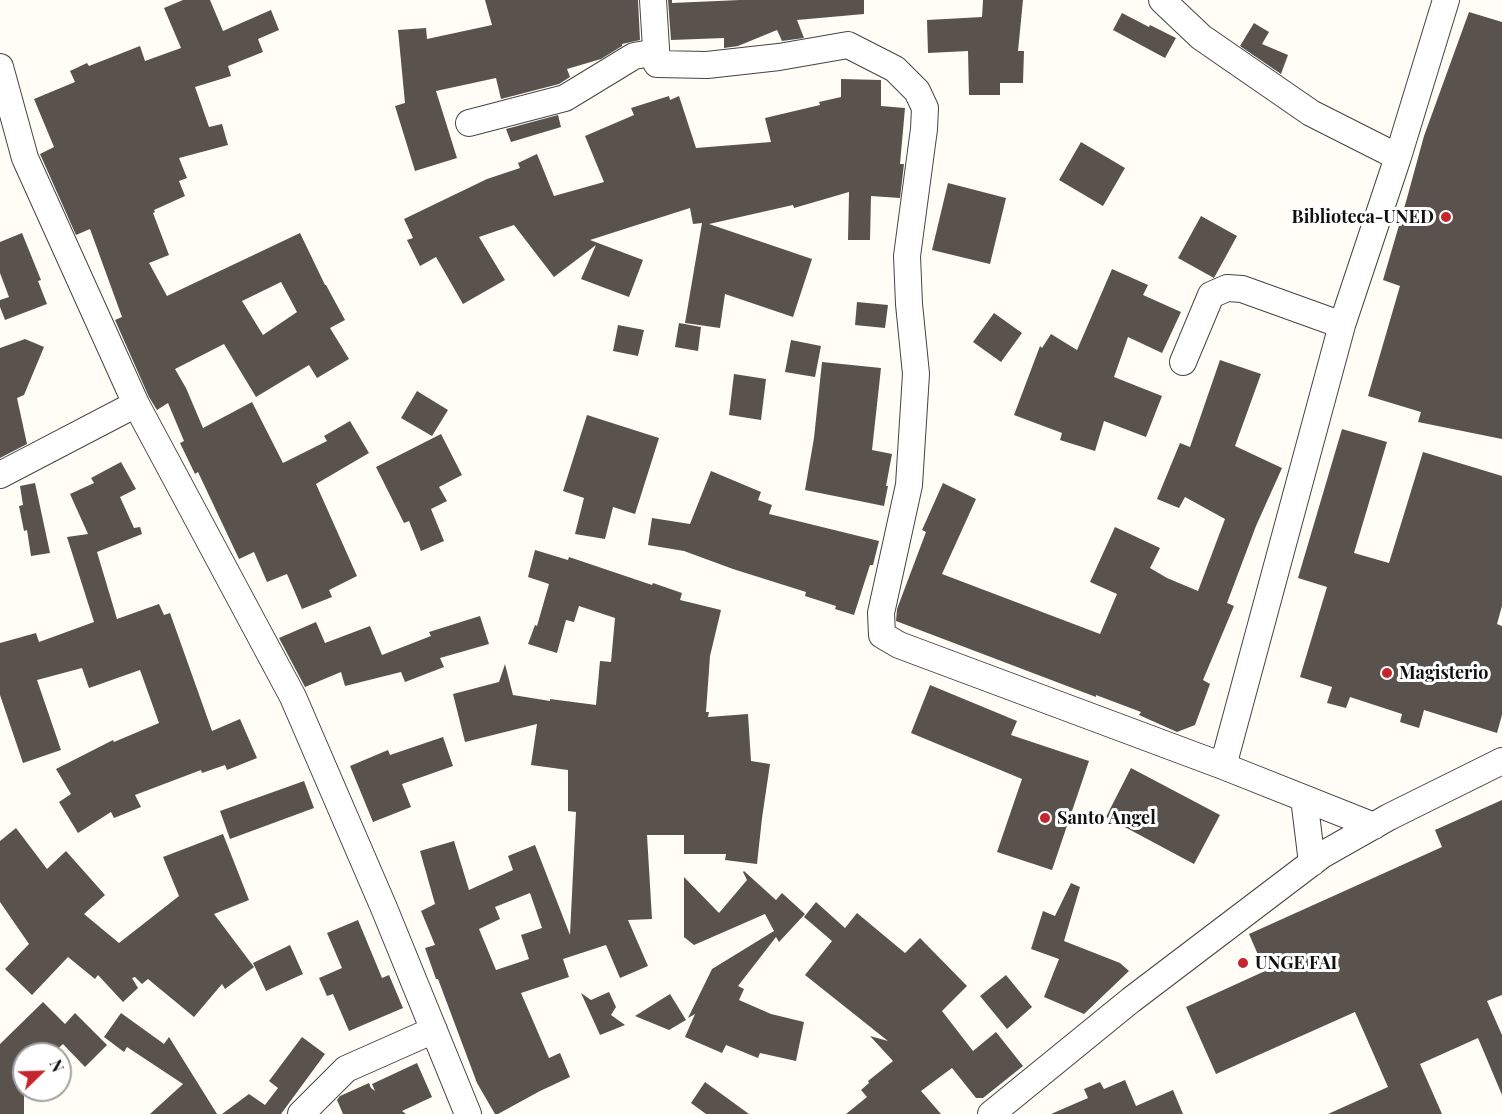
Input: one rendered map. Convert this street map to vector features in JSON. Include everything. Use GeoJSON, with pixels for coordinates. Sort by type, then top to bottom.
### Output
{"type":"FeatureCollection","features":[{"type":"Feature","properties":{"kind":"street"},"geometry":{"type":"LineString","coordinates":[[653,0],[657,64]]}},
{"type":"Feature","properties":{"kind":"street"},"geometry":{"type":"LineString","coordinates":[[1162,0],[1201,38],[1311,113],[1398,157]]}},
{"type":"Feature","properties":{"kind":"street"},"geometry":{"type":"LineString","coordinates":[[1223,766],[1342,325],[1398,157],[1446,0]]}},
{"type":"Feature","properties":{"kind":"street"},"geometry":{"type":"LineString","coordinates":[[657,64],[707,66],[848,45],[895,69],[917,91],[925,108],[907,256],[916,374],[910,474],[880,613],[882,635],[898,645],[1223,766],[1374,826]]}},
{"type":"Feature","properties":{"kind":"street"},"geometry":{"type":"LineString","coordinates":[[470,123],[565,98],[634,56],[651,52],[657,64]]}},
{"type":"Feature","properties":{"kind":"street"},"geometry":{"type":"LineString","coordinates":[[0,67],[25,158],[136,404],[293,697],[384,908],[468,1114]]}},
{"type":"Feature","properties":{"kind":"street"},"geometry":{"type":"LineString","coordinates":[[1183,362],[1211,295],[1227,288],[1252,292],[1342,325]]}},
{"type":"Feature","properties":{"kind":"street"},"geometry":{"type":"LineString","coordinates":[[0,475],[136,404]]}},
{"type":"Feature","properties":{"kind":"street"},"geometry":{"type":"LineString","coordinates":[[991,1114],[1131,1000],[1322,855],[1502,761]]}},
{"type":"Feature","properties":{"kind":"street"},"geometry":{"type":"LineString","coordinates":[[1304,798],[1312,862]]}},
{"type":"Feature","properties":{"kind":"street"},"geometry":{"type":"LineString","coordinates":[[301,1114],[346,1069],[434,1030]]}},
{"type":"Feature","properties":{"kind":"building"},"geometry":{"type":"Polygon","coordinates":[[[183,0],[210,0],[223,31],[271,10],[279,30],[258,39],[263,52],[228,66],[231,76],[195,87],[209,127],[222,124],[228,145],[179,158],[187,178],[179,181],[185,196],[154,210],[153,213],[169,255],[149,263],[167,296],[300,233],[345,320],[330,328],[349,359],[317,378],[309,365],[256,397],[224,344],[175,369],[203,428],[252,402],[283,463],[327,441],[324,436],[350,421],[369,453],[316,484],[357,576],[329,590],[332,597],[302,609],[287,574],[267,582],[254,552],[239,559],[198,472],[195,474],[180,443],[184,441],[168,403],[157,410],[149,397],[115,320],[122,317],[90,229],[76,235],[40,154],[54,147],[34,99],[75,82],[70,71],[87,63],[89,66],[140,46],[145,61],[181,48],[164,8],[183,0]],[[281,282],[242,301],[263,335],[297,312],[281,282]]]}},
{"type":"Feature","properties":{"kind":"building"},"geometry":{"type":"Polygon","coordinates":[[[485,0],[638,0],[640,40],[622,44],[601,59],[567,69],[570,77],[559,84],[501,99],[496,78],[436,91],[457,158],[415,171],[395,106],[405,103],[398,30],[426,28],[427,39],[492,25],[485,0]]]}},
{"type":"Feature","properties":{"kind":"building"},"geometry":{"type":"Polygon","coordinates":[[[668,0],[672,0],[672,3],[740,0],[864,0],[864,14],[797,20],[804,38],[782,41],[777,30],[738,46],[724,48],[724,38],[671,40],[668,0]]]}},
{"type":"Feature","properties":{"kind":"building"},"geometry":{"type":"Polygon","coordinates":[[[983,0],[1023,0],[1018,51],[1024,51],[1023,83],[1000,83],[1000,95],[969,95],[968,51],[928,53],[927,20],[982,17],[983,0]]]}},
{"type":"Feature","properties":{"kind":"building"},"geometry":{"type":"Polygon","coordinates":[[[1469,12],[1502,22],[1502,439],[1418,422],[1421,412],[1368,396],[1400,286],[1383,280],[1424,136],[1469,12]]]}},
{"type":"Feature","properties":{"kind":"building"},"geometry":{"type":"Polygon","coordinates":[[[1122,13],[1176,38],[1165,58],[1113,30],[1122,13]]]}},
{"type":"Feature","properties":{"kind":"building"},"geometry":{"type":"Polygon","coordinates":[[[1254,23],[1269,32],[1262,44],[1288,55],[1281,74],[1240,46],[1254,23]]]}},
{"type":"Feature","properties":{"kind":"building"},"geometry":{"type":"Polygon","coordinates":[[[841,79],[881,80],[881,106],[905,108],[900,164],[904,164],[900,198],[871,196],[870,240],[848,240],[849,192],[794,208],[793,205],[709,224],[812,259],[793,317],[725,294],[720,328],[685,323],[702,223],[693,224],[690,208],[590,240],[643,260],[629,297],[581,279],[596,245],[554,277],[514,225],[479,237],[505,280],[463,304],[436,257],[420,266],[407,240],[413,238],[404,219],[487,179],[520,168],[518,163],[537,154],[554,196],[604,182],[585,136],[634,115],[631,108],[669,96],[670,100],[679,96],[696,148],[771,142],[765,118],[820,105],[819,102],[841,97],[841,79]]]}},
{"type":"Feature","properties":{"kind":"building"},"geometry":{"type":"Polygon","coordinates":[[[558,115],[561,127],[511,142],[506,129],[558,115]]]}},
{"type":"Feature","properties":{"kind":"building"},"geometry":{"type":"Polygon","coordinates":[[[1081,142],[1125,168],[1103,206],[1059,180],[1081,142]]]}},
{"type":"Feature","properties":{"kind":"building"},"geometry":{"type":"Polygon","coordinates":[[[948,183],[1006,198],[990,264],[932,250],[948,183]]]}},
{"type":"Feature","properties":{"kind":"building"},"geometry":{"type":"Polygon","coordinates":[[[1201,216],[1237,236],[1214,278],[1178,258],[1201,216]]]}},
{"type":"Feature","properties":{"kind":"building"},"geometry":{"type":"Polygon","coordinates":[[[22,233],[41,280],[38,281],[47,304],[5,320],[0,300],[9,297],[0,273],[0,242],[22,233]]]}},
{"type":"Feature","properties":{"kind":"building"},"geometry":{"type":"Polygon","coordinates":[[[1112,269],[1148,285],[1143,295],[1181,312],[1162,353],[1128,337],[1114,377],[1162,396],[1146,437],[1104,421],[1095,451],[1060,440],[1062,433],[1014,415],[1040,346],[1042,348],[1051,334],[1077,350],[1112,269]]]}},
{"type":"Feature","properties":{"kind":"building"},"geometry":{"type":"Polygon","coordinates":[[[857,302],[888,305],[885,328],[855,325],[857,302]]]}},
{"type":"Feature","properties":{"kind":"building"},"geometry":{"type":"Polygon","coordinates":[[[994,313],[1022,333],[1001,362],[973,342],[994,313]]]}},
{"type":"Feature","properties":{"kind":"building"},"geometry":{"type":"Polygon","coordinates":[[[679,323],[701,327],[698,351],[675,347],[679,323]]]}},
{"type":"Feature","properties":{"kind":"building"},"geometry":{"type":"Polygon","coordinates":[[[618,325],[644,330],[638,356],[613,351],[618,325]]]}},
{"type":"Feature","properties":{"kind":"building"},"geometry":{"type":"Polygon","coordinates":[[[25,339],[44,347],[24,395],[17,398],[27,444],[0,458],[0,348],[25,339]]]}},
{"type":"Feature","properties":{"kind":"building"},"geometry":{"type":"Polygon","coordinates":[[[791,340],[821,346],[815,377],[785,372],[791,340]]]}},
{"type":"Feature","properties":{"kind":"building"},"geometry":{"type":"Polygon","coordinates":[[[1220,360],[1261,374],[1235,446],[1282,468],[1256,526],[1227,603],[1234,606],[1203,680],[1210,684],[1195,725],[1177,732],[1139,715],[1141,712],[896,621],[897,609],[926,532],[922,530],[943,483],[976,499],[942,574],[1100,634],[1117,594],[1090,582],[1115,527],[1160,548],[1150,568],[1198,591],[1225,519],[1185,497],[1179,508],[1157,499],[1180,443],[1190,447],[1220,360]]]}},
{"type":"Feature","properties":{"kind":"building"},"geometry":{"type":"Polygon","coordinates":[[[822,362],[881,368],[872,450],[892,454],[884,506],[805,490],[814,438],[822,362]]]}},
{"type":"Feature","properties":{"kind":"building"},"geometry":{"type":"Polygon","coordinates":[[[734,374],[766,379],[761,420],[729,415],[734,374]]]}},
{"type":"Feature","properties":{"kind":"building"},"geometry":{"type":"Polygon","coordinates":[[[417,391],[448,410],[432,436],[401,418],[417,391]]]}},
{"type":"Feature","properties":{"kind":"building"},"geometry":{"type":"Polygon","coordinates":[[[587,415],[659,438],[635,514],[613,507],[605,539],[575,534],[584,498],[563,491],[587,415]]]}},
{"type":"Feature","properties":{"kind":"building","name":"Magisterio"},"geometry":{"type":"Polygon","coordinates":[[[1342,429],[1387,442],[1354,553],[1389,563],[1423,452],[1502,476],[1502,606],[1497,624],[1502,626],[1502,715],[1497,733],[1424,710],[1419,728],[1400,722],[1402,714],[1350,697],[1346,708],[1327,703],[1332,687],[1300,677],[1327,587],[1298,578],[1342,429]]]}},
{"type":"Feature","properties":{"kind":"building"},"geometry":{"type":"Polygon","coordinates":[[[441,434],[462,475],[439,487],[447,501],[431,509],[444,541],[421,551],[409,521],[404,523],[376,467],[441,434]]]}},
{"type":"Feature","properties":{"kind":"building"},"geometry":{"type":"Polygon","coordinates":[[[121,462],[136,489],[120,497],[134,528],[140,527],[142,534],[97,552],[117,619],[159,604],[164,615],[170,613],[212,731],[240,719],[257,758],[227,770],[225,765],[202,773],[201,770],[135,795],[141,807],[114,818],[111,812],[78,833],[59,802],[71,794],[56,769],[113,740],[114,742],[159,723],[140,670],[89,688],[82,668],[37,680],[61,750],[23,763],[0,695],[0,643],[36,633],[39,642],[94,622],[67,537],[88,534],[70,494],[94,483],[91,478],[121,462]]]}},
{"type":"Feature","properties":{"kind":"building"},"geometry":{"type":"Polygon","coordinates":[[[711,471],[761,492],[758,500],[772,505],[769,514],[879,541],[873,565],[870,565],[854,615],[835,609],[836,606],[805,596],[806,592],[684,551],[648,545],[652,518],[690,524],[711,471]]]}},
{"type":"Feature","properties":{"kind":"building"},"geometry":{"type":"Polygon","coordinates":[[[35,483],[50,553],[31,556],[27,530],[24,531],[19,506],[23,505],[20,486],[35,483]]]}},
{"type":"Feature","properties":{"kind":"building"},"geometry":{"type":"Polygon","coordinates":[[[535,550],[568,560],[569,557],[652,585],[653,583],[682,593],[680,600],[721,610],[710,656],[706,712],[709,712],[708,717],[748,714],[751,761],[770,764],[757,864],[725,860],[726,854],[684,854],[684,835],[647,835],[652,919],[628,920],[648,966],[620,978],[606,945],[563,959],[569,977],[521,993],[549,1058],[560,1053],[570,1077],[495,1114],[477,1083],[425,948],[435,945],[421,911],[435,904],[420,851],[454,841],[469,890],[513,870],[508,856],[535,845],[570,935],[576,812],[568,811],[568,770],[531,765],[537,724],[465,742],[453,694],[499,682],[505,664],[513,695],[596,705],[600,661],[611,662],[615,618],[579,606],[574,622],[566,620],[557,653],[528,644],[535,625],[537,626],[549,584],[528,577],[535,550]],[[530,893],[495,907],[500,919],[479,929],[496,970],[529,959],[521,935],[542,928],[530,893]]]}},
{"type":"Feature","properties":{"kind":"building"},"geometry":{"type":"Polygon","coordinates":[[[480,616],[489,644],[440,658],[444,667],[405,682],[401,672],[345,686],[341,672],[305,687],[279,638],[316,622],[325,643],[370,626],[382,655],[431,636],[429,632],[480,616]]]}},
{"type":"Feature","properties":{"kind":"building"},"geometry":{"type":"Polygon","coordinates":[[[930,685],[1017,721],[1011,735],[1089,761],[1052,870],[997,852],[1022,779],[911,733],[930,685]]]}},
{"type":"Feature","properties":{"kind":"building"},"geometry":{"type":"Polygon","coordinates":[[[443,737],[453,766],[402,784],[411,807],[373,822],[350,766],[388,750],[390,755],[443,737]]]}},
{"type":"Feature","properties":{"kind":"building"},"geometry":{"type":"Polygon","coordinates":[[[1131,768],[1220,815],[1194,864],[1106,817],[1131,768]]]}},
{"type":"Feature","properties":{"kind":"building"},"geometry":{"type":"Polygon","coordinates":[[[304,781],[314,808],[230,839],[220,811],[304,781]]]}},
{"type":"Feature","properties":{"kind":"building"},"geometry":{"type":"Polygon","coordinates":[[[1502,800],[1502,995],[1487,1001],[1502,1035],[1502,1095],[1478,1038],[1420,1064],[1442,1114],[1328,1114],[1388,1087],[1355,1012],[1216,1074],[1186,1007],[1265,971],[1249,934],[1442,847],[1435,830],[1502,800]]]}},
{"type":"Feature","properties":{"kind":"building"},"geometry":{"type":"Polygon","coordinates":[[[16,828],[47,869],[66,851],[105,895],[84,914],[119,943],[179,896],[163,857],[223,834],[249,900],[214,914],[254,967],[225,989],[222,984],[194,1017],[148,979],[142,984],[135,977],[132,978],[138,988],[123,1002],[98,975],[95,979],[68,957],[32,995],[5,969],[29,944],[0,902],[0,841],[16,828]]]}},
{"type":"Feature","properties":{"kind":"building"},"geometry":{"type":"Polygon","coordinates":[[[744,871],[776,900],[782,893],[805,914],[779,942],[776,937],[738,986],[744,989],[739,1000],[771,1014],[804,1022],[796,1061],[760,1053],[758,1058],[726,1045],[722,1053],[685,1037],[695,1014],[688,1018],[712,969],[774,931],[765,914],[694,945],[684,937],[684,877],[719,913],[747,880],[744,871]]]}},
{"type":"Feature","properties":{"kind":"building"},"geometry":{"type":"Polygon","coordinates":[[[1071,883],[1080,887],[1064,941],[1120,963],[1129,971],[1084,1014],[1044,997],[1059,959],[1031,949],[1043,911],[1055,916],[1071,883]]]}},
{"type":"Feature","properties":{"kind":"building"},"geometry":{"type":"Polygon","coordinates":[[[816,902],[845,928],[857,913],[905,953],[920,938],[967,986],[942,1011],[973,1051],[996,1032],[1023,1066],[983,1098],[976,1098],[952,1068],[921,1091],[941,1114],[846,1114],[867,1097],[861,1090],[869,1083],[868,1081],[893,1061],[870,1036],[888,1041],[805,975],[832,941],[804,917],[816,902]]]}},
{"type":"Feature","properties":{"kind":"building"},"geometry":{"type":"Polygon","coordinates":[[[358,920],[382,978],[389,975],[403,1008],[349,1031],[333,994],[327,996],[319,978],[342,968],[327,933],[358,920]]]}},
{"type":"Feature","properties":{"kind":"building"},"geometry":{"type":"Polygon","coordinates":[[[290,945],[303,974],[266,991],[253,963],[290,945]]]}},
{"type":"Feature","properties":{"kind":"building"},"geometry":{"type":"Polygon","coordinates":[[[1006,975],[1032,1007],[1007,1029],[980,996],[1006,975]]]}},
{"type":"Feature","properties":{"kind":"building"},"geometry":{"type":"Polygon","coordinates":[[[609,992],[616,1007],[611,1015],[625,1025],[600,1035],[581,993],[591,1000],[609,992]]]}},
{"type":"Feature","properties":{"kind":"building"},"geometry":{"type":"Polygon","coordinates":[[[670,994],[686,1020],[669,1030],[635,1016],[670,994]]]}},
{"type":"Feature","properties":{"kind":"building"},"geometry":{"type":"Polygon","coordinates":[[[43,1002],[65,1024],[75,1013],[107,1045],[85,1067],[72,1053],[72,1042],[12,1042],[12,1102],[24,1102],[24,1114],[0,1114],[0,1044],[43,1002]]]}},
{"type":"Feature","properties":{"kind":"building"},"geometry":{"type":"Polygon","coordinates":[[[121,1013],[164,1044],[169,1037],[217,1114],[150,1114],[183,1084],[127,1047],[124,1052],[104,1037],[121,1013]]]}},
{"type":"Feature","properties":{"kind":"building"},"geometry":{"type":"Polygon","coordinates":[[[302,1037],[325,1054],[281,1114],[222,1114],[249,1094],[265,1105],[278,1088],[269,1081],[302,1037]]]}},
{"type":"Feature","properties":{"kind":"building"},"geometry":{"type":"Polygon","coordinates":[[[417,1063],[432,1097],[402,1111],[406,1114],[343,1114],[337,1100],[340,1096],[369,1083],[375,1091],[372,1084],[417,1063]]]}},
{"type":"Feature","properties":{"kind":"building"},"geometry":{"type":"Polygon","coordinates":[[[1125,1080],[1136,1106],[1173,1090],[1183,1114],[1051,1114],[1088,1098],[1084,1089],[1100,1082],[1104,1089],[1125,1080]]]}},
{"type":"Feature","properties":{"kind":"building"},"geometry":{"type":"Polygon","coordinates":[[[705,1082],[749,1114],[706,1114],[691,1103],[705,1082]]]}},
{"type":"Feature","properties":{"kind":"place","name":"Biblioteca-UNED"},"geometry":{"type":"Point","coordinates":[1446,217]}},
{"type":"Feature","properties":{"kind":"place","name":"Magisterio"},"geometry":{"type":"Point","coordinates":[1387,673]}},
{"type":"Feature","properties":{"kind":"place","name":"Santo Angel"},"geometry":{"type":"Point","coordinates":[1045,818]}},
{"type":"Feature","properties":{"kind":"place","name":"UNGE FAI"},"geometry":{"type":"Point","coordinates":[1243,963]}}]}
